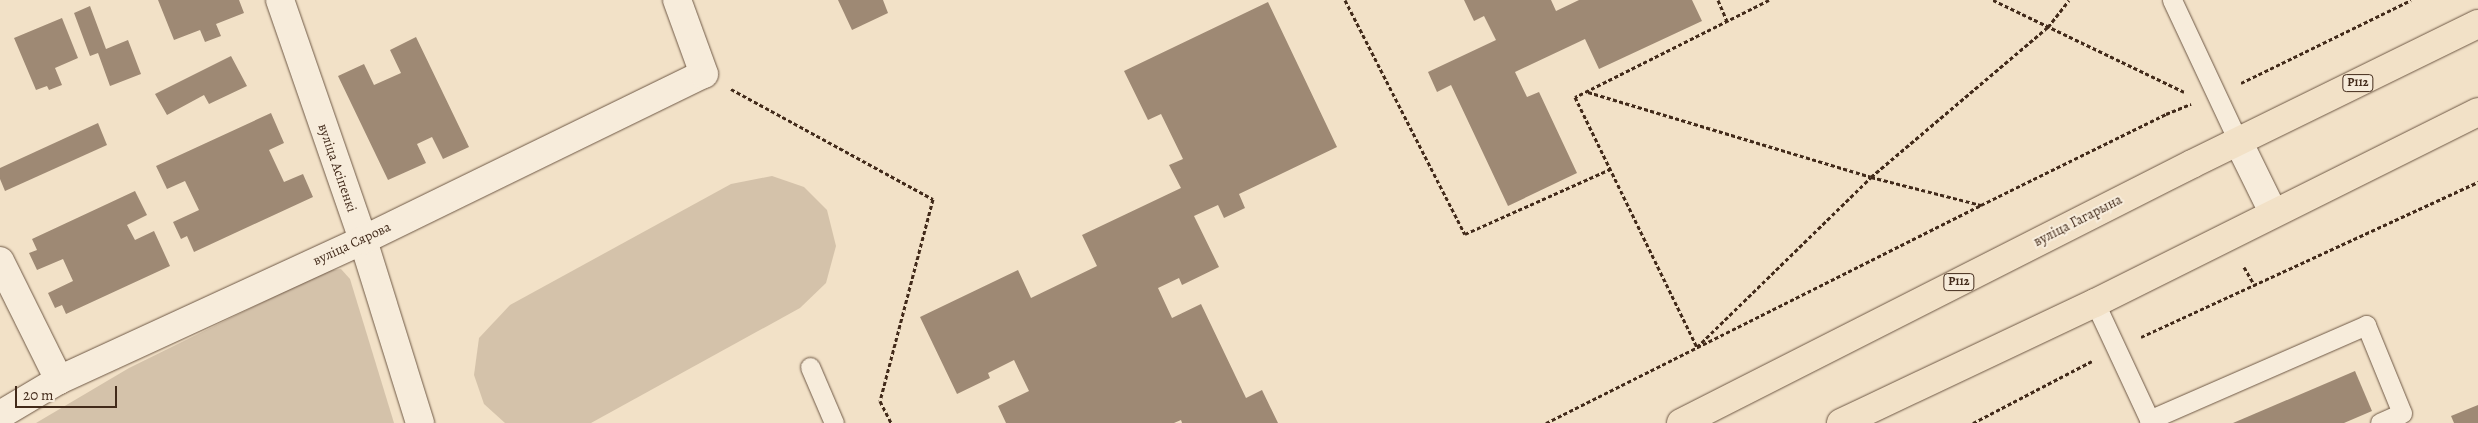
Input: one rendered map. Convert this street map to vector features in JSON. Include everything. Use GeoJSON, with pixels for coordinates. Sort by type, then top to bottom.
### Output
{"type":"FeatureCollection","features":[{"type":"Feature","properties":{"kind":"main road","name":"вуліца Гагарына"},"geometry":{"type":"LineString","coordinates":[[1681,423],[2238,141],[2478,24]]}},
{"type":"Feature","properties":{"kind":"main road"},"geometry":{"type":"LineString","coordinates":[[1841,423],[2095,303],[2273,212],[2478,112]]}},
{"type":"Feature","properties":{"kind":"street","name":"вуліца Асіпенкі"},"geometry":{"type":"LineString","coordinates":[[280,0],[363,240],[420,423]]}},
{"type":"Feature","properties":{"kind":"street"},"geometry":{"type":"LineString","coordinates":[[677,0],[704,74]]}},
{"type":"Feature","properties":{"kind":"street","name":"вуліца Сярова"},"geometry":{"type":"LineString","coordinates":[[0,415],[59,380],[363,240],[704,74]]}},
{"type":"Feature","properties":{"kind":"street"},"geometry":{"type":"LineString","coordinates":[[2238,141],[2273,212]]}},
{"type":"Feature","properties":{"kind":"street"},"geometry":{"type":"LineString","coordinates":[[0,261],[59,380]]}},
{"type":"Feature","properties":{"kind":"lane"},"geometry":{"type":"LineString","coordinates":[[2172,0],[2185,30],[2208,98],[2238,141]]}},
{"type":"Feature","properties":{"kind":"lane"},"geometry":{"type":"LineString","coordinates":[[2185,30],[2188,0]]}},
{"type":"Feature","properties":{"kind":"lane"},"geometry":{"type":"LineString","coordinates":[[2095,303],[2150,422],[2366,325],[2402,413],[2380,423]]}},
{"type":"Feature","properties":{"kind":"lane"},"geometry":{"type":"LineString","coordinates":[[810,367],[834,423]]}},
{"type":"Feature","properties":{"kind":"path"},"geometry":{"type":"LineString","coordinates":[[1344,0],[1465,234],[1610,169]]}},
{"type":"Feature","properties":{"kind":"path"},"geometry":{"type":"LineString","coordinates":[[1718,0],[1728,21]]}},
{"type":"Feature","properties":{"kind":"path"},"geometry":{"type":"LineString","coordinates":[[1697,347],[1575,97],[1769,0]]}},
{"type":"Feature","properties":{"kind":"path"},"geometry":{"type":"LineString","coordinates":[[1993,0],[2048,27],[2208,98]]}},
{"type":"Feature","properties":{"kind":"path"},"geometry":{"type":"LineString","coordinates":[[1697,347],[1871,177],[2048,27],[2068,0]]}},
{"type":"Feature","properties":{"kind":"path"},"geometry":{"type":"LineString","coordinates":[[1546,423],[2166,114],[2208,98],[2411,0]]}},
{"type":"Feature","properties":{"kind":"path"},"geometry":{"type":"LineString","coordinates":[[704,74],[933,200],[880,401],[891,423]]}},
{"type":"Feature","properties":{"kind":"path"},"geometry":{"type":"LineString","coordinates":[[1586,92],[1871,177],[1981,205]]}},
{"type":"Feature","properties":{"kind":"path"},"geometry":{"type":"LineString","coordinates":[[1973,423],[2116,348],[2255,286],[2478,182]]}},
{"type":"Feature","properties":{"kind":"path"},"geometry":{"type":"LineString","coordinates":[[2244,266],[2255,286]]}},
{"type":"Feature","properties":{"kind":"shaded area"},"geometry":{"type":"Polygon","coordinates":[[[772,176],[804,187],[827,210],[836,246],[826,283],[800,308],[591,423],[505,423],[484,404],[474,375],[479,338],[510,305],[731,184],[772,176]]]}},
{"type":"Feature","properties":{"kind":"shaded area"},"geometry":{"type":"Polygon","coordinates":[[[341,269],[350,279],[394,423],[36,423],[129,368],[326,271],[341,269]]]}},
{"type":"Feature","properties":{"kind":"building"},"geometry":{"type":"Polygon","coordinates":[[[158,0],[239,0],[244,13],[216,24],[221,36],[205,42],[200,30],[174,40],[158,0]]]}},
{"type":"Feature","properties":{"kind":"building"},"geometry":{"type":"Polygon","coordinates":[[[838,0],[883,0],[888,13],[852,30],[838,0]]]}},
{"type":"Feature","properties":{"kind":"building"},"geometry":{"type":"Polygon","coordinates":[[[1464,0],[1551,0],[1556,11],[1579,0],[1692,0],[1702,21],[1599,69],[1585,39],[1515,72],[1527,97],[1539,92],[1577,173],[1508,206],[1451,85],[1437,92],[1428,72],[1496,40],[1484,16],[1474,21],[1464,0]]]}},
{"type":"Feature","properties":{"kind":"building"},"geometry":{"type":"Polygon","coordinates":[[[1268,2],[1337,147],[1239,194],[1245,208],[1224,218],[1218,205],[1194,216],[1219,267],[1182,285],[1179,278],[1158,288],[1172,318],[1201,304],[1246,398],[1262,390],[1278,423],[1182,423],[1181,420],[1174,423],[1006,423],[998,406],[1029,391],[1014,360],[988,373],[990,378],[957,394],[920,317],[1018,270],[1031,298],[1097,266],[1082,235],[1181,188],[1169,165],[1183,159],[1161,114],[1148,120],[1124,71],[1268,2]]]}},
{"type":"Feature","properties":{"kind":"building"},"geometry":{"type":"Polygon","coordinates":[[[90,6],[106,49],[128,40],[141,74],[110,86],[98,53],[90,56],[74,13],[90,6]]]}},
{"type":"Feature","properties":{"kind":"building"},"geometry":{"type":"Polygon","coordinates":[[[62,18],[78,58],[55,68],[62,85],[49,90],[47,86],[36,90],[14,38],[62,18]]]}},
{"type":"Feature","properties":{"kind":"building"},"geometry":{"type":"Polygon","coordinates":[[[416,37],[469,147],[443,159],[432,137],[417,144],[426,163],[388,180],[338,76],[364,64],[374,85],[401,73],[390,50],[416,37]]]}},
{"type":"Feature","properties":{"kind":"building"},"geometry":{"type":"Polygon","coordinates":[[[231,56],[247,86],[209,104],[204,95],[167,115],[155,94],[231,56]]]}},
{"type":"Feature","properties":{"kind":"building"},"geometry":{"type":"Polygon","coordinates":[[[271,113],[284,143],[269,150],[284,182],[303,174],[313,197],[194,252],[187,236],[181,239],[173,222],[199,210],[185,181],[167,189],[156,166],[271,113]]]}},
{"type":"Feature","properties":{"kind":"building"},"geometry":{"type":"Polygon","coordinates":[[[98,123],[107,145],[5,191],[0,179],[0,168],[98,123]]]}},
{"type":"Feature","properties":{"kind":"building"},"geometry":{"type":"Polygon","coordinates":[[[135,191],[147,215],[127,225],[135,240],[154,231],[170,266],[66,314],[62,305],[55,308],[48,293],[73,281],[63,259],[37,270],[29,253],[37,250],[32,239],[135,191]]]}},
{"type":"Feature","properties":{"kind":"building"},"geometry":{"type":"Polygon","coordinates":[[[2355,371],[2372,411],[2344,423],[2233,423],[2355,371]]]}},
{"type":"Feature","properties":{"kind":"building"},"geometry":{"type":"Polygon","coordinates":[[[2478,405],[2478,423],[2454,423],[2451,416],[2478,405]]]}}]}
